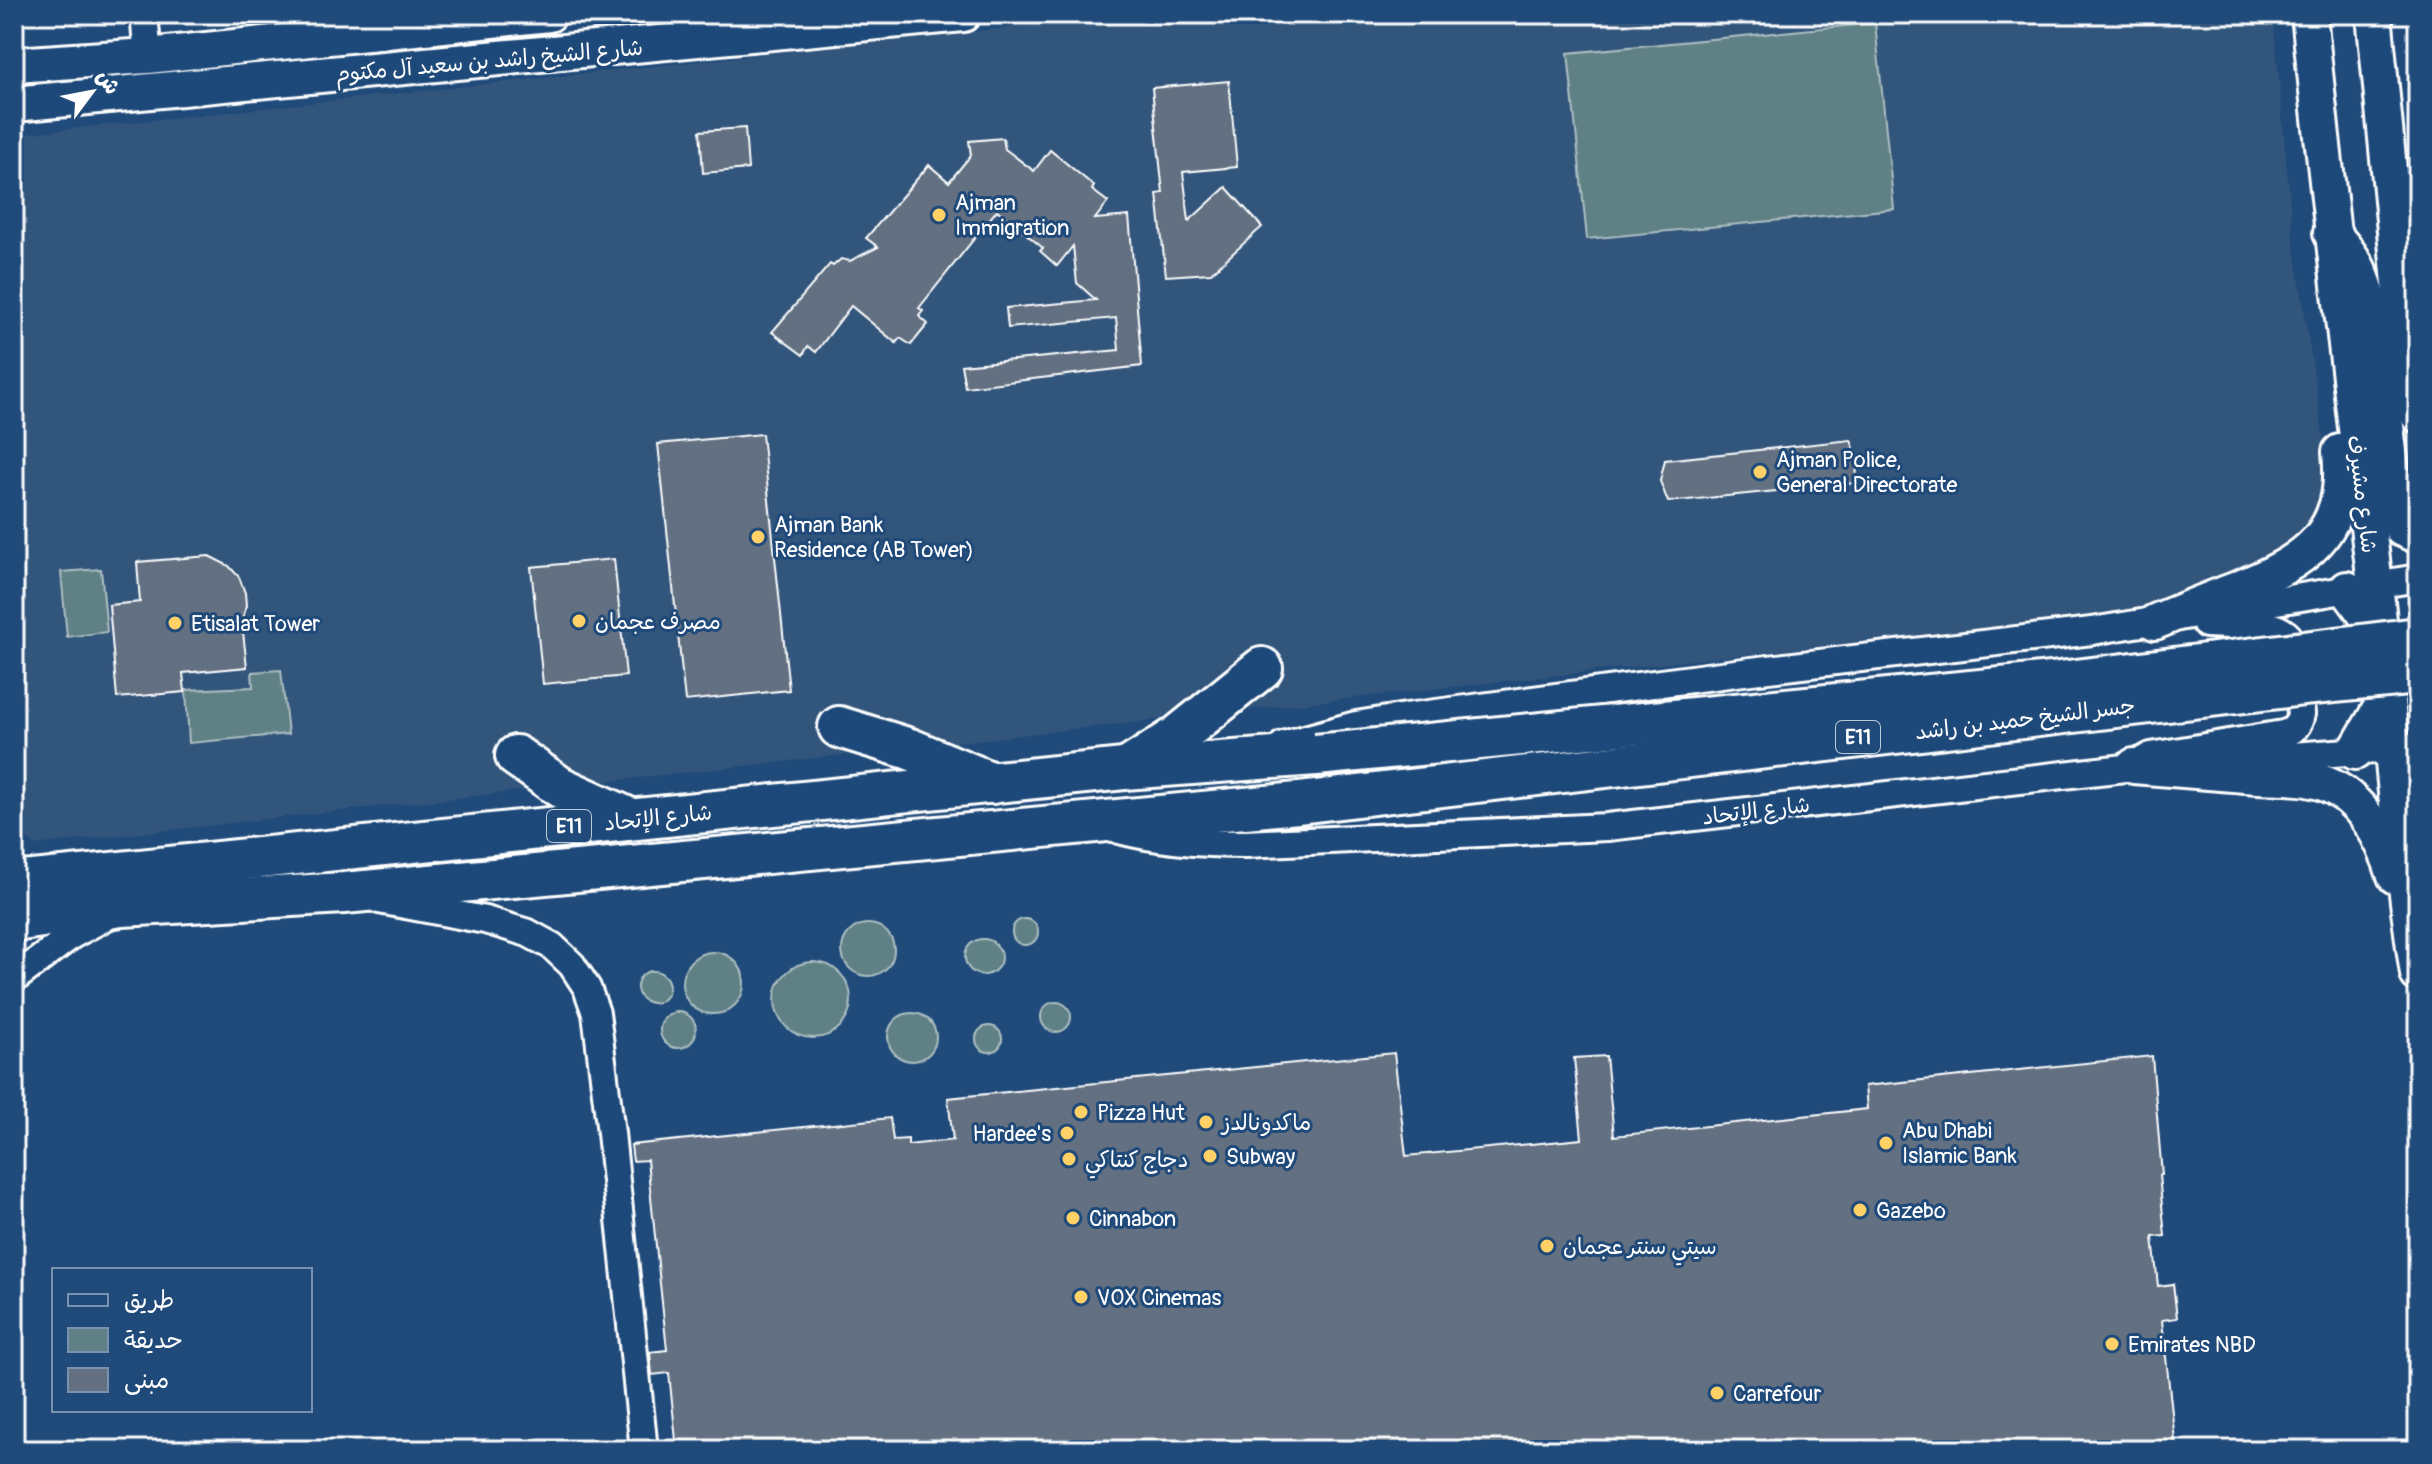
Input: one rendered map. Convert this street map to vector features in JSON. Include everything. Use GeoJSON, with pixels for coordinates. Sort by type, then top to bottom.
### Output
{"type":"FeatureCollection","features":[{"type":"Feature","properties":{"kind":"highway","name":"جسر الشيخ حميد بن راشد"},"geometry":{"type":"LineString","coordinates":[[1316,755],[2051,683],[2411,658]]}},
{"type":"Feature","properties":{"kind":"highway","name":"جسر الشيخ حميد بن راشد"},"geometry":{"type":"LineString","coordinates":[[1298,803],[2304,685],[2411,658]]}},
{"type":"Feature","properties":{"kind":"highway"},"geometry":{"type":"LineString","coordinates":[[1124,769],[1178,736],[1262,668]]}},
{"type":"Feature","properties":{"kind":"highway"},"geometry":{"type":"LineString","coordinates":[[839,727],[910,749],[995,784]]}},
{"type":"Feature","properties":{"kind":"highway","name":"شارع الإتحاد"},"geometry":{"type":"LineString","coordinates":[[16,891],[632,819],[1124,769],[1316,755]]}},
{"type":"Feature","properties":{"kind":"highway"},"geometry":{"type":"LineString","coordinates":[[516,756],[560,787],[632,819]]}},
{"type":"Feature","properties":{"kind":"highway","name":"شارع الإتحاد"},"geometry":{"type":"LineString","coordinates":[[16,891],[122,906],[344,893],[1298,803]]}},
{"type":"Feature","properties":{"kind":"main road","name":"شارع الشيخ راشد بن سعيد آل مكتوم"},"geometry":{"type":"LineString","coordinates":[[14,65],[148,56],[549,14]]}},
{"type":"Feature","properties":{"kind":"main road","name":"شارع الشيخ راشد بن سعيد آل مكتوم"},"geometry":{"type":"LineString","coordinates":[[14,104],[963,14]]}},
{"type":"Feature","properties":{"kind":"main road","name":"شارع مشيرف"},"geometry":{"type":"LineString","coordinates":[[2309,14],[2361,587]]}},
{"type":"Feature","properties":{"kind":"main road"},"geometry":{"type":"LineString","coordinates":[[2374,14],[2407,230],[2403,314],[2418,415]]}},
{"type":"Feature","properties":{"kind":"main road"},"geometry":{"type":"LineString","coordinates":[[2331,233],[2348,249],[2367,289],[2397,517],[2402,529],[2418,536]]}},
{"type":"Feature","properties":{"kind":"main road"},"geometry":{"type":"LineString","coordinates":[[2155,622],[2293,563],[2319,541],[2330,524],[2341,488],[2342,469],[2324,287],[2331,233]]}},
{"type":"Feature","properties":{"kind":"main road"},"geometry":{"type":"LineString","coordinates":[[2361,587],[2411,658],[2401,703],[2409,817],[2412,936]]}},
{"type":"Feature","properties":{"kind":"main road"},"geometry":{"type":"LineString","coordinates":[[2355,752],[2411,658]]}},
{"type":"Feature","properties":{"kind":"main road"},"geometry":{"type":"LineString","coordinates":[[2386,702],[2405,748]]}},
{"type":"Feature","properties":{"kind":"main road"},"geometry":{"type":"LineString","coordinates":[[2134,766],[2302,780],[2325,784],[2348,798],[2365,814],[2390,860],[2412,936],[2418,974]]}},
{"type":"Feature","properties":{"kind":"street"},"geometry":{"type":"LineString","coordinates":[[144,14],[148,56]]}},
{"type":"Feature","properties":{"kind":"street","name":"شارع الإتحاد"},"geometry":{"type":"LineString","coordinates":[[1254,761],[1308,737],[1381,721],[1751,671],[2092,631],[2418,578]]}},
{"type":"Feature","properties":{"kind":"street"},"geometry":{"type":"LineString","coordinates":[[2134,766],[2151,756],[2290,732],[2301,714],[2295,647],[2291,637],[2283,631],[2273,627],[2155,622]]}},
{"type":"Feature","properties":{"kind":"street","name":"شارع الإتحاد"},"geometry":{"type":"LineString","coordinates":[[1095,824],[1168,840],[1233,844],[1607,827],[2134,766],[2405,748]]}},
{"type":"Feature","properties":{"kind":"street"},"geometry":{"type":"LineString","coordinates":[[344,893],[485,920],[528,933],[552,946],[572,965],[587,988],[596,1013],[611,1133],[644,1450]]}},
{"type":"Feature","properties":{"kind":"street"},"geometry":{"type":"LineString","coordinates":[[14,979],[72,935],[122,906]]}},
{"type":"Feature","properties":{"kind":"shaded area"},"geometry":{"type":"Polygon","coordinates":[[[1136,14],[2273,14],[2293,236],[2336,522],[2304,562],[2144,617],[1954,631],[35,845],[14,829],[14,135],[1136,14]]]}},
{"type":"Feature","properties":{"kind":"green space"},"geometry":{"type":"Polygon","coordinates":[[[1875,23],[1894,209],[1587,239],[1568,53],[1875,23]]]}},
{"type":"Feature","properties":{"kind":"green space"},"geometry":{"type":"Polygon","coordinates":[[[101,569],[107,632],[67,637],[61,572],[101,569]]]}},
{"type":"Feature","properties":{"kind":"green space"},"geometry":{"type":"Polygon","coordinates":[[[281,670],[288,734],[189,743],[186,690],[253,687],[252,672],[281,670]]]}},
{"type":"Feature","properties":{"kind":"green space"},"geometry":{"type":"Polygon","coordinates":[[[1025,919],[1035,922],[1038,932],[1035,942],[1025,945],[1015,942],[1012,932],[1015,922],[1025,919]]]}},
{"type":"Feature","properties":{"kind":"green space"},"geometry":{"type":"Polygon","coordinates":[[[868,924],[886,932],[894,950],[886,968],[868,976],[850,968],[842,950],[850,932],[868,924]]]}},
{"type":"Feature","properties":{"kind":"green space"},"geometry":{"type":"Polygon","coordinates":[[[983,939],[996,944],[1001,957],[996,970],[983,975],[970,970],[965,957],[970,944],[983,939]]]}},
{"type":"Feature","properties":{"kind":"green space"},"geometry":{"type":"Polygon","coordinates":[[[707,952],[719,952],[735,961],[742,971],[742,995],[735,1005],[719,1014],[707,1014],[687,1000],[682,989],[682,977],[696,957],[707,952]]]}},
{"type":"Feature","properties":{"kind":"green space"},"geometry":{"type":"Polygon","coordinates":[[[806,962],[820,962],[834,968],[845,979],[851,1000],[848,1015],[840,1027],[820,1038],[806,1038],[792,1032],[781,1021],[775,1007],[775,993],[781,979],[792,968],[806,962]]]}},
{"type":"Feature","properties":{"kind":"green space"},"geometry":{"type":"Polygon","coordinates":[[[653,971],[664,976],[669,987],[664,998],[653,1003],[642,998],[637,987],[642,976],[653,971]]]}},
{"type":"Feature","properties":{"kind":"green space"},"geometry":{"type":"Polygon","coordinates":[[[1056,1002],[1062,1003],[1070,1011],[1070,1023],[1062,1031],[1056,1032],[1050,1031],[1042,1023],[1041,1017],[1042,1011],[1050,1003],[1056,1002]]]}},
{"type":"Feature","properties":{"kind":"green space"},"geometry":{"type":"Polygon","coordinates":[[[678,1012],[691,1017],[696,1030],[691,1043],[678,1048],[665,1043],[660,1030],[665,1017],[678,1012]]]}},
{"type":"Feature","properties":{"kind":"green space"},"geometry":{"type":"Polygon","coordinates":[[[912,1013],[929,1020],[936,1037],[929,1054],[912,1061],[895,1054],[888,1037],[895,1020],[912,1013]]]}},
{"type":"Feature","properties":{"kind":"green space"},"geometry":{"type":"Polygon","coordinates":[[[989,1026],[998,1030],[1002,1039],[998,1048],[989,1052],[980,1048],[976,1039],[980,1030],[989,1026]]]}},
{"type":"Feature","properties":{"kind":"building"},"geometry":{"type":"Polygon","coordinates":[[[1229,81],[1237,167],[1183,172],[1189,221],[1226,187],[1262,227],[1211,273],[1166,276],[1157,194],[1163,193],[1152,88],[1229,81]]]}},
{"type":"Feature","properties":{"kind":"building"},"geometry":{"type":"Polygon","coordinates":[[[745,128],[748,169],[703,173],[700,131],[745,128]]]}},
{"type":"Feature","properties":{"kind":"building"},"geometry":{"type":"Polygon","coordinates":[[[1003,138],[1005,149],[1034,171],[1050,150],[1094,186],[1092,190],[1108,202],[1095,219],[1129,216],[1142,366],[965,387],[961,365],[1119,350],[1116,318],[1008,328],[1006,308],[1096,300],[1077,283],[1073,246],[1057,266],[1040,251],[1043,248],[997,210],[919,308],[923,311],[919,316],[928,324],[911,345],[900,338],[896,343],[851,306],[816,352],[808,346],[803,355],[772,332],[830,264],[833,266],[841,259],[850,261],[878,247],[866,238],[929,165],[949,182],[971,155],[969,141],[1003,138]]]}},
{"type":"Feature","properties":{"kind":"building"},"geometry":{"type":"Polygon","coordinates":[[[762,434],[789,690],[685,701],[658,444],[762,434]]]}},
{"type":"Feature","properties":{"kind":"building","name":"Ajman Police, General Directorate"},"geometry":{"type":"Polygon","coordinates":[[[1851,440],[1858,462],[1855,483],[1668,502],[1660,481],[1665,460],[1851,440]]]}},
{"type":"Feature","properties":{"kind":"building","name":"Etisalat Tower"},"geometry":{"type":"Polygon","coordinates":[[[209,556],[229,566],[239,577],[245,593],[246,606],[240,629],[243,632],[247,667],[183,673],[185,692],[117,698],[109,605],[140,602],[137,562],[209,556]]]}},
{"type":"Feature","properties":{"kind":"building","name":"مصرف عجمان"},"geometry":{"type":"Polygon","coordinates":[[[614,559],[626,676],[543,684],[531,567],[614,559]]]}},
{"type":"Feature","properties":{"kind":"building","name":"سيتي سنتر عجمان"},"geometry":{"type":"Polygon","coordinates":[[[1394,1053],[1406,1156],[1582,1139],[1574,1058],[1606,1056],[1614,1136],[1867,1109],[1865,1086],[2152,1056],[2165,1236],[2153,1237],[2158,1286],[2173,1284],[2177,1318],[2162,1320],[2176,1450],[677,1450],[669,1373],[652,1375],[650,1352],[667,1350],[647,1160],[633,1161],[631,1145],[890,1118],[893,1140],[908,1139],[908,1145],[953,1140],[948,1098],[1394,1053]]]}},
{"type":"Feature","properties":{"kind":"place","name":"Ajman Immigration"},"geometry":{"type":"Point","coordinates":[939,215]}},
{"type":"Feature","properties":{"kind":"place","name":"Ajman Police, General Directorate"},"geometry":{"type":"Point","coordinates":[1760,472]}},
{"type":"Feature","properties":{"kind":"place","name":"Ajman Bank Residence (AB Tower)"},"geometry":{"type":"Point","coordinates":[758,537]}},
{"type":"Feature","properties":{"kind":"place","name":"مصرف عجمان"},"geometry":{"type":"Point","coordinates":[579,621]}},
{"type":"Feature","properties":{"kind":"place","name":"Etisalat Tower"},"geometry":{"type":"Point","coordinates":[175,623]}},
{"type":"Feature","properties":{"kind":"place","name":"Pizza Hut"},"geometry":{"type":"Point","coordinates":[1081,1112]}},
{"type":"Feature","properties":{"kind":"place","name":"ماكدونالدز"},"geometry":{"type":"Point","coordinates":[1206,1122]}},
{"type":"Feature","properties":{"kind":"place","name":"Hardee's"},"geometry":{"type":"Point","coordinates":[1067,1133]}},
{"type":"Feature","properties":{"kind":"place","name":"Abu Dhabi Islamic Bank"},"geometry":{"type":"Point","coordinates":[1886,1143]}},
{"type":"Feature","properties":{"kind":"place","name":"Subway"},"geometry":{"type":"Point","coordinates":[1210,1156]}},
{"type":"Feature","properties":{"kind":"place","name":"دجاج كنتاكي"},"geometry":{"type":"Point","coordinates":[1069,1159]}},
{"type":"Feature","properties":{"kind":"place","name":"Gazebo"},"geometry":{"type":"Point","coordinates":[1860,1210]}},
{"type":"Feature","properties":{"kind":"place","name":"Cinnabon"},"geometry":{"type":"Point","coordinates":[1073,1218]}},
{"type":"Feature","properties":{"kind":"place","name":"سيتي سنتر عجمان"},"geometry":{"type":"Point","coordinates":[1547,1246]}},
{"type":"Feature","properties":{"kind":"place","name":"VOX Cinemas"},"geometry":{"type":"Point","coordinates":[1081,1297]}},
{"type":"Feature","properties":{"kind":"place","name":"Emirates NBD"},"geometry":{"type":"Point","coordinates":[2112,1344]}},
{"type":"Feature","properties":{"kind":"place","name":"Carrefour"},"geometry":{"type":"Point","coordinates":[1717,1393]}}]}
